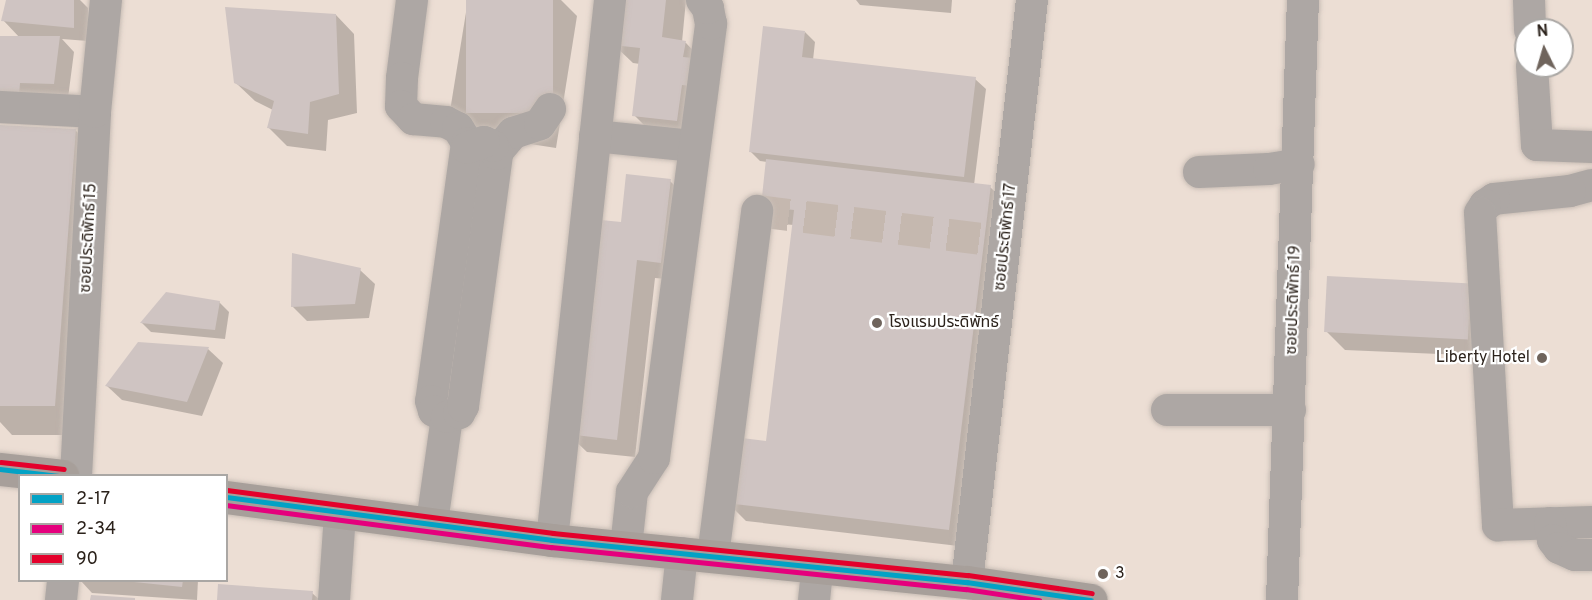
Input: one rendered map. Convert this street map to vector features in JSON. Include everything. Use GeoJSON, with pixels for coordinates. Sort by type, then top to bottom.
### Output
{"type":"FeatureCollection","features":[{"type":"Feature","properties":{"kind":"main road"},"geometry":{"type":"LineString","coordinates":[[0,469],[45,474]]}},
{"type":"Feature","properties":{"kind":"main road"},"geometry":{"type":"LineString","coordinates":[[228,497],[340,514],[432,522],[552,540],[698,555],[816,584],[967,582],[1004,594],[1083,600]]}},
{"type":"Feature","properties":{"kind":"street","name":"ซอยประดิพัทธ์ 15"},"geometry":{"type":"LineString","coordinates":[[76,474],[95,112],[106,0]]}},
{"type":"Feature","properties":{"kind":"street"},"geometry":{"type":"LineString","coordinates":[[412,0],[402,78],[401,106],[413,119],[446,122],[458,128],[466,137],[467,148],[431,401],[434,411],[447,417],[459,413],[463,406],[497,152],[513,133],[540,124],[550,109]]}},
{"type":"Feature","properties":{"kind":"street"},"geometry":{"type":"LineString","coordinates":[[552,540],[610,0]]}},
{"type":"Feature","properties":{"kind":"street"},"geometry":{"type":"LineString","coordinates":[[626,548],[632,492],[654,458],[711,24],[708,8],[702,0]]}},
{"type":"Feature","properties":{"kind":"street","name":"ซอยประดิพัทธ์ 19"},"geometry":{"type":"LineString","coordinates":[[1282,600],[1303,0]]}},
{"type":"Feature","properties":{"kind":"street"},"geometry":{"type":"LineString","coordinates":[[1529,0],[1530,18]]}},
{"type":"Feature","properties":{"kind":"street","name":"ซอยประดิพัทธ์ 17"},"geometry":{"type":"LineString","coordinates":[[967,582],[1023,1]]}},
{"type":"Feature","properties":{"kind":"street"},"geometry":{"type":"LineString","coordinates":[[1533,78],[1537,145],[1592,147]]}},
{"type":"Feature","properties":{"kind":"street"},"geometry":{"type":"LineString","coordinates":[[0,107],[95,112]]}},
{"type":"Feature","properties":{"kind":"street"},"geometry":{"type":"LineString","coordinates":[[595,136],[694,146]]}},
{"type":"Feature","properties":{"kind":"street"},"geometry":{"type":"LineString","coordinates":[[467,148],[484,142],[493,146],[497,152]]}},
{"type":"Feature","properties":{"kind":"street"},"geometry":{"type":"LineString","coordinates":[[1199,172],[1269,169],[1299,164]]}},
{"type":"Feature","properties":{"kind":"street"},"geometry":{"type":"LineString","coordinates":[[1592,185],[1570,191],[1494,199],[1485,204],[1480,213],[1498,525],[1592,522]]}},
{"type":"Feature","properties":{"kind":"street"},"geometry":{"type":"LineString","coordinates":[[676,600],[698,555],[756,211]]}},
{"type":"Feature","properties":{"kind":"street"},"geometry":{"type":"LineString","coordinates":[[1167,410],[1290,410]]}},
{"type":"Feature","properties":{"kind":"street"},"geometry":{"type":"LineString","coordinates":[[432,522],[447,417]]}},
{"type":"Feature","properties":{"kind":"street"},"geometry":{"type":"LineString","coordinates":[[334,600],[340,514]]}},
{"type":"Feature","properties":{"kind":"street"},"geometry":{"type":"LineString","coordinates":[[1550,523],[1553,540],[1559,548],[1575,555],[1592,555]]}},
{"type":"Feature","properties":{"kind":"street"},"geometry":{"type":"LineString","coordinates":[[61,600],[63,582]]}},
{"type":"Feature","properties":{"kind":"building"},"geometry":{"type":"Polygon","coordinates":[[[6,0],[74,0],[74,28],[1,21],[6,0]]]}},
{"type":"Feature","properties":{"kind":"building"},"geometry":{"type":"Polygon","coordinates":[[[466,0],[553,0],[553,113],[466,113],[466,0]]]}},
{"type":"Feature","properties":{"kind":"building"},"geometry":{"type":"Polygon","coordinates":[[[618,0],[666,0],[662,37],[686,41],[683,57],[702,59],[699,87],[682,85],[677,121],[632,116],[640,48],[613,45],[618,0]]]}},
{"type":"Feature","properties":{"kind":"building"},"geometry":{"type":"Polygon","coordinates":[[[225,7],[336,14],[339,94],[310,102],[308,134],[267,128],[274,101],[234,83],[225,7]]]}},
{"type":"Feature","properties":{"kind":"building"},"geometry":{"type":"Polygon","coordinates":[[[763,26],[805,31],[802,57],[976,77],[964,177],[749,152],[763,26]]]}},
{"type":"Feature","properties":{"kind":"building"},"geometry":{"type":"Polygon","coordinates":[[[0,36],[60,36],[54,84],[20,83],[19,95],[0,94],[0,36]]]}},
{"type":"Feature","properties":{"kind":"building"},"geometry":{"type":"Polygon","coordinates":[[[0,125],[76,129],[55,406],[0,406],[0,125]]]}},
{"type":"Feature","properties":{"kind":"building","name":"โรงแรมประดิพัทธ์"},"geometry":{"type":"Polygon","coordinates":[[[766,159],[991,185],[949,530],[726,503],[734,437],[766,441],[794,210],[761,206],[766,159]]]}},
{"type":"Feature","properties":{"kind":"building"},"geometry":{"type":"Polygon","coordinates":[[[626,174],[671,179],[661,263],[637,260],[617,440],[567,434],[591,219],[621,222],[626,174]]]}},
{"type":"Feature","properties":{"kind":"building"},"geometry":{"type":"Polygon","coordinates":[[[292,253],[361,268],[355,304],[291,307],[292,253]]]}},
{"type":"Feature","properties":{"kind":"building"},"geometry":{"type":"Polygon","coordinates":[[[1327,276],[1471,284],[1468,339],[1324,332],[1327,276]]]}},
{"type":"Feature","properties":{"kind":"building"},"geometry":{"type":"Polygon","coordinates":[[[166,292],[220,301],[215,330],[140,323],[166,292]]]}},
{"type":"Feature","properties":{"kind":"building"},"geometry":{"type":"Polygon","coordinates":[[[138,342],[209,347],[187,402],[105,386],[138,342]]]}},
{"type":"Feature","properties":{"kind":"building"},"geometry":{"type":"Polygon","coordinates":[[[134,582],[183,582],[182,587],[134,582]]]}},
{"type":"Feature","properties":{"kind":"building"},"geometry":{"type":"Polygon","coordinates":[[[218,584],[313,591],[312,600],[217,600],[218,584]]]}},
{"type":"Feature","properties":{"kind":"building"},"geometry":{"type":"Polygon","coordinates":[[[91,595],[135,598],[135,600],[90,600],[91,595]]]}},
{"type":"Feature","properties":{"kind":"tunnel"},"geometry":{"type":"LineString","coordinates":[[757,211],[1005,242]]}},
{"type":"Feature","properties":{"kind":"transit line","name":"90"},"geometry":{"type":"LineString","coordinates":[[1,462],[64,469]]}},
{"type":"Feature","properties":{"kind":"transit line","name":"2-17"},"geometry":{"type":"LineString","coordinates":[[0,469],[42,474]]}},
{"type":"Feature","properties":{"kind":"transit line","name":"90"},"geometry":{"type":"LineString","coordinates":[[228,490],[553,533],[968,575],[1092,593]]}},
{"type":"Feature","properties":{"kind":"transit line","name":"2-17"},"geometry":{"type":"LineString","coordinates":[[228,497],[552,540],[967,582],[1091,600]]}},
{"type":"Feature","properties":{"kind":"transit line","name":"2-34"},"geometry":{"type":"LineString","coordinates":[[228,505],[551,547],[966,589],[1039,600]]}},
{"type":"Feature","properties":{"kind":"place","name":"โรงแรมประดิพัทธ์"},"geometry":{"type":"Point","coordinates":[877,323]}},
{"type":"Feature","properties":{"kind":"place","name":"Liberty Hotel"},"geometry":{"type":"Point","coordinates":[1542,358]}},
{"type":"Feature","properties":{"kind":"place","name":"3"},"geometry":{"type":"Point","coordinates":[1103,574]}}]}
